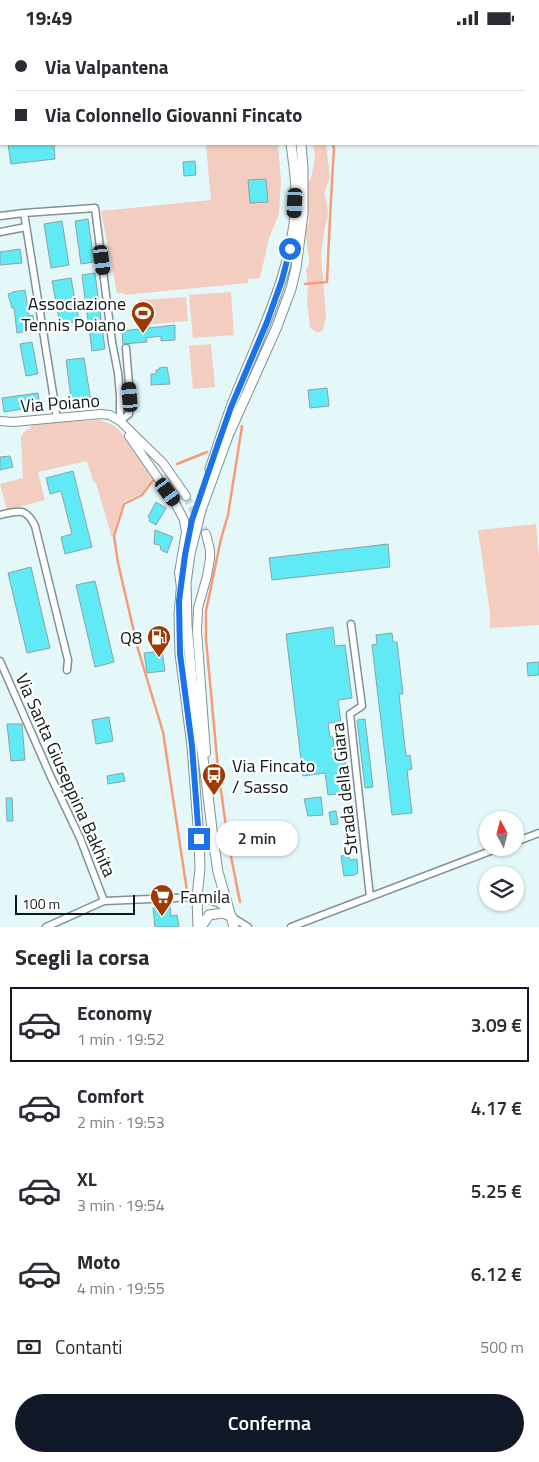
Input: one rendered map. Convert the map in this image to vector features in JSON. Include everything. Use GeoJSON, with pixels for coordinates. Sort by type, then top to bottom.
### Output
{"type":"FeatureCollection","features":[{"type":"Feature","properties":{"kind":"main road"},"geometry":{"type":"LineString","coordinates":[[199,927],[197,897],[200,868],[199,839],[192,746],[180,654],[179,615],[181,587],[192,520],[231,407],[267,322],[282,280],[290,249],[296,192],[291,145]]}},
{"type":"Feature","properties":{"kind":"main road"},"geometry":{"type":"LineString","coordinates":[[234,927],[218,872],[192,680],[187,625],[186,583],[190,554],[201,510],[228,436],[276,329],[295,275],[304,214],[301,145]]}},
{"type":"Feature","properties":{"kind":"main road"},"geometry":{"type":"LineString","coordinates":[[199,927],[209,915],[223,913],[232,917]]}},
{"type":"Feature","properties":{"kind":"street"},"geometry":{"type":"LineString","coordinates":[[0,216],[95,209],[112,343],[118,373],[120,421]]}},
{"type":"Feature","properties":{"kind":"street"},"geometry":{"type":"LineString","coordinates":[[24,213],[57,418]]}},
{"type":"Feature","properties":{"kind":"street"},"geometry":{"type":"LineString","coordinates":[[0,232],[26,227]]}},
{"type":"Feature","properties":{"kind":"street"},"geometry":{"type":"LineString","coordinates":[[120,421],[128,414],[130,397],[126,348]]}},
{"type":"Feature","properties":{"kind":"street","name":"Via Poiano"},"geometry":{"type":"LineString","coordinates":[[0,421],[13,422],[101,414],[110,415],[120,421],[163,463],[186,496]]}},
{"type":"Feature","properties":{"kind":"street","name":"Via Poiano"},"geometry":{"type":"LineString","coordinates":[[120,421],[184,519],[186,533],[179,573],[181,587]]}},
{"type":"Feature","properties":{"kind":"street"},"geometry":{"type":"LineString","coordinates":[[0,515],[19,511],[26,513],[31,517],[35,526],[68,659],[67,670]]}},
{"type":"Feature","properties":{"kind":"street"},"geometry":{"type":"LineString","coordinates":[[206,533],[210,559],[198,609],[197,631],[207,787]]}},
{"type":"Feature","properties":{"kind":"street","name":"Strada della Giara"},"geometry":{"type":"LineString","coordinates":[[351,624],[362,706],[350,714],[370,897]]}},
{"type":"Feature","properties":{"kind":"street","name":"Via Santa Giuseppina Bakhita"},"geometry":{"type":"LineString","coordinates":[[0,661],[80,838],[104,901]]}},
{"type":"Feature","properties":{"kind":"street"},"geometry":{"type":"LineString","coordinates":[[524,839],[539,833]]}},
{"type":"Feature","properties":{"kind":"street"},"geometry":{"type":"LineString","coordinates":[[291,927],[479,855]]}},
{"type":"Feature","properties":{"kind":"street"},"geometry":{"type":"LineString","coordinates":[[46,927],[104,901],[197,897],[218,903],[232,917],[248,927]]}},
{"type":"Feature","properties":{"kind":"shaded area"},"geometry":{"type":"Polygon","coordinates":[[[206,145],[278,145],[281,181],[279,214],[269,238],[260,278],[248,279],[248,283],[124,295],[124,293],[117,293],[101,211],[211,200],[206,145]]]}},
{"type":"Feature","properties":{"kind":"shaded area"},"geometry":{"type":"Polygon","coordinates":[[[313,145],[326,145],[330,177],[324,193],[328,216],[321,254],[326,316],[323,330],[318,333],[310,328],[306,271],[309,259],[305,230],[309,223],[309,216],[305,193],[312,175],[315,157],[313,145]]]}},
{"type":"Feature","properties":{"kind":"shaded area"},"geometry":{"type":"Polygon","coordinates":[[[231,292],[234,335],[193,338],[189,295],[231,292]]]}},
{"type":"Feature","properties":{"kind":"shaded area"},"geometry":{"type":"Polygon","coordinates":[[[186,297],[188,321],[142,325],[140,300],[186,297]]]}},
{"type":"Feature","properties":{"kind":"shaded area"},"geometry":{"type":"Polygon","coordinates":[[[211,344],[215,387],[193,389],[189,346],[211,344]]]}},
{"type":"Feature","properties":{"kind":"shaded area"},"geometry":{"type":"Polygon","coordinates":[[[100,420],[115,426],[128,440],[153,478],[142,493],[123,502],[112,538],[96,483],[93,481],[87,461],[38,472],[45,500],[7,510],[0,484],[23,478],[21,437],[31,427],[31,424],[100,420]]]}},
{"type":"Feature","properties":{"kind":"shaded area"},"geometry":{"type":"Polygon","coordinates":[[[536,524],[539,558],[539,625],[490,628],[490,613],[478,530],[536,524]]]}},
{"type":"Feature","properties":{"kind":"building"},"geometry":{"type":"Polygon","coordinates":[[[8,145],[54,145],[55,159],[11,164],[8,145]]]}},
{"type":"Feature","properties":{"kind":"building"},"geometry":{"type":"Polygon","coordinates":[[[195,161],[196,175],[184,176],[183,162],[195,161]]]}},
{"type":"Feature","properties":{"kind":"building"},"geometry":{"type":"Polygon","coordinates":[[[266,179],[268,202],[250,203],[248,180],[266,179]]]}},
{"type":"Feature","properties":{"kind":"building"},"geometry":{"type":"Polygon","coordinates":[[[88,219],[94,262],[81,264],[75,221],[88,219]]]}},
{"type":"Feature","properties":{"kind":"building"},"geometry":{"type":"Polygon","coordinates":[[[62,221],[69,265],[51,268],[44,224],[62,221]]]}},
{"type":"Feature","properties":{"kind":"building"},"geometry":{"type":"Polygon","coordinates":[[[20,249],[22,263],[0,265],[0,252],[20,249]]]}},
{"type":"Feature","properties":{"kind":"building"},"geometry":{"type":"Polygon","coordinates":[[[95,273],[105,349],[92,351],[82,275],[95,273]]]}},
{"type":"Feature","properties":{"kind":"building"},"geometry":{"type":"Polygon","coordinates":[[[71,278],[79,321],[60,325],[52,281],[71,278]]]}},
{"type":"Feature","properties":{"kind":"building"},"geometry":{"type":"Polygon","coordinates":[[[25,290],[29,316],[33,315],[34,330],[17,333],[14,308],[12,308],[8,294],[25,290]]]}},
{"type":"Feature","properties":{"kind":"building"},"geometry":{"type":"Polygon","coordinates":[[[175,325],[175,340],[161,341],[161,336],[146,338],[147,342],[123,344],[122,331],[175,325]]]}},
{"type":"Feature","properties":{"kind":"building"},"geometry":{"type":"Polygon","coordinates":[[[32,342],[38,374],[26,376],[20,344],[32,342]]]}},
{"type":"Feature","properties":{"kind":"building"},"geometry":{"type":"Polygon","coordinates":[[[84,358],[91,402],[72,405],[66,360],[84,358]]]}},
{"type":"Feature","properties":{"kind":"building"},"geometry":{"type":"Polygon","coordinates":[[[167,367],[170,384],[151,385],[151,374],[156,374],[156,370],[159,370],[159,368],[167,367]]]}},
{"type":"Feature","properties":{"kind":"building"},"geometry":{"type":"Polygon","coordinates":[[[327,388],[329,406],[310,408],[308,390],[327,388]]]}},
{"type":"Feature","properties":{"kind":"building"},"geometry":{"type":"Polygon","coordinates":[[[38,393],[40,406],[4,412],[2,398],[38,393]]]}},
{"type":"Feature","properties":{"kind":"building"},"geometry":{"type":"Polygon","coordinates":[[[10,456],[13,467],[0,470],[0,457],[10,456]]]}},
{"type":"Feature","properties":{"kind":"building"},"geometry":{"type":"Polygon","coordinates":[[[73,471],[92,547],[65,554],[61,537],[72,534],[61,491],[50,494],[46,478],[73,471]]]}},
{"type":"Feature","properties":{"kind":"building"},"geometry":{"type":"Polygon","coordinates":[[[156,502],[166,508],[156,525],[149,521],[150,518],[148,517],[156,502]]]}},
{"type":"Feature","properties":{"kind":"building"},"geometry":{"type":"Polygon","coordinates":[[[155,530],[173,537],[167,553],[161,550],[160,545],[154,544],[155,530]]]}},
{"type":"Feature","properties":{"kind":"building"},"geometry":{"type":"Polygon","coordinates":[[[388,544],[390,567],[272,580],[269,558],[388,544]]]}},
{"type":"Feature","properties":{"kind":"building"},"geometry":{"type":"Polygon","coordinates":[[[31,567],[50,648],[27,653],[8,573],[31,567]]]}},
{"type":"Feature","properties":{"kind":"building"},"geometry":{"type":"Polygon","coordinates":[[[95,581],[114,662],[95,667],[76,585],[95,581]]]}},
{"type":"Feature","properties":{"kind":"building"},"geometry":{"type":"Polygon","coordinates":[[[333,627],[335,646],[345,645],[352,698],[338,700],[341,722],[328,723],[334,747],[344,746],[349,793],[328,795],[325,773],[303,776],[286,634],[333,627]]]}},
{"type":"Feature","properties":{"kind":"building"},"geometry":{"type":"Polygon","coordinates":[[[392,633],[393,642],[397,642],[403,694],[399,694],[406,756],[410,755],[412,769],[407,770],[412,813],[392,815],[372,645],[377,644],[376,635],[392,633]]]}},
{"type":"Feature","properties":{"kind":"building"},"geometry":{"type":"Polygon","coordinates":[[[162,651],[165,671],[147,673],[144,653],[162,651]]]}},
{"type":"Feature","properties":{"kind":"building"},"geometry":{"type":"Polygon","coordinates":[[[539,662],[539,675],[528,676],[527,663],[539,662]]]}},
{"type":"Feature","properties":{"kind":"building"},"geometry":{"type":"Polygon","coordinates":[[[109,717],[113,741],[96,744],[92,720],[109,717]]]}},
{"type":"Feature","properties":{"kind":"building"},"geometry":{"type":"Polygon","coordinates":[[[365,719],[373,787],[365,788],[357,720],[365,719]]]}},
{"type":"Feature","properties":{"kind":"building"},"geometry":{"type":"Polygon","coordinates":[[[7,724],[22,724],[25,760],[11,761],[7,724]]]}},
{"type":"Feature","properties":{"kind":"building"},"geometry":{"type":"Polygon","coordinates":[[[123,773],[125,781],[108,784],[107,776],[123,773]]]}},
{"type":"Feature","properties":{"kind":"building"},"geometry":{"type":"Polygon","coordinates":[[[321,797],[323,815],[308,816],[304,799],[321,797]]]}},
{"type":"Feature","properties":{"kind":"building"},"geometry":{"type":"Polygon","coordinates":[[[6,798],[12,798],[13,821],[7,821],[6,798]]]}},
{"type":"Feature","properties":{"kind":"building"},"geometry":{"type":"Polygon","coordinates":[[[336,811],[338,824],[331,825],[329,812],[336,811]]]}},
{"type":"Feature","properties":{"kind":"building"},"geometry":{"type":"Polygon","coordinates":[[[348,855],[350,860],[357,859],[358,873],[344,876],[341,856],[348,855]]]}},
{"type":"Feature","properties":{"kind":"building"},"geometry":{"type":"Polygon","coordinates":[[[170,905],[171,916],[177,915],[179,927],[155,927],[153,908],[170,905]]]}},
{"type":"Feature","properties":{"kind":"waterway"},"geometry":{"type":"LineString","coordinates":[[305,284],[327,282],[333,145]]}},
{"type":"Feature","properties":{"kind":"waterway"},"geometry":{"type":"LineString","coordinates":[[240,902],[228,841],[218,769],[206,639],[206,611],[228,515],[242,426]]}},
{"type":"Feature","properties":{"kind":"waterway"},"geometry":{"type":"LineString","coordinates":[[177,464],[207,452]]}},
{"type":"Feature","properties":{"kind":"waterway"},"geometry":{"type":"LineString","coordinates":[[155,478],[142,495],[124,504],[114,536],[118,563],[138,649],[163,732],[187,891]]}},
{"type":"Feature","properties":{"kind":"tunnel"},"geometry":{"type":"LineString","coordinates":[[186,496],[206,534]]}},
{"type":"Feature","properties":{"kind":"place","name":"Associazione Tennis Poiano"},"geometry":{"type":"Point","coordinates":[143,334]}},
{"type":"Feature","properties":{"kind":"place","name":"Q8"},"geometry":{"type":"Point","coordinates":[159,658]}},
{"type":"Feature","properties":{"kind":"place","name":"Via Fincato / Sasso"},"geometry":{"type":"Point","coordinates":[214,796]}},
{"type":"Feature","properties":{"kind":"place","name":"Famila"},"geometry":{"type":"Point","coordinates":[162,917]}},
{"type":"Feature","properties":{"kind":"route"},"geometry":{"type":"LineString","coordinates":[[199,839],[192,746],[180,654],[179,601],[185,555],[192,520],[217,447],[231,407],[267,322],[282,280],[290,249]]}}]}
